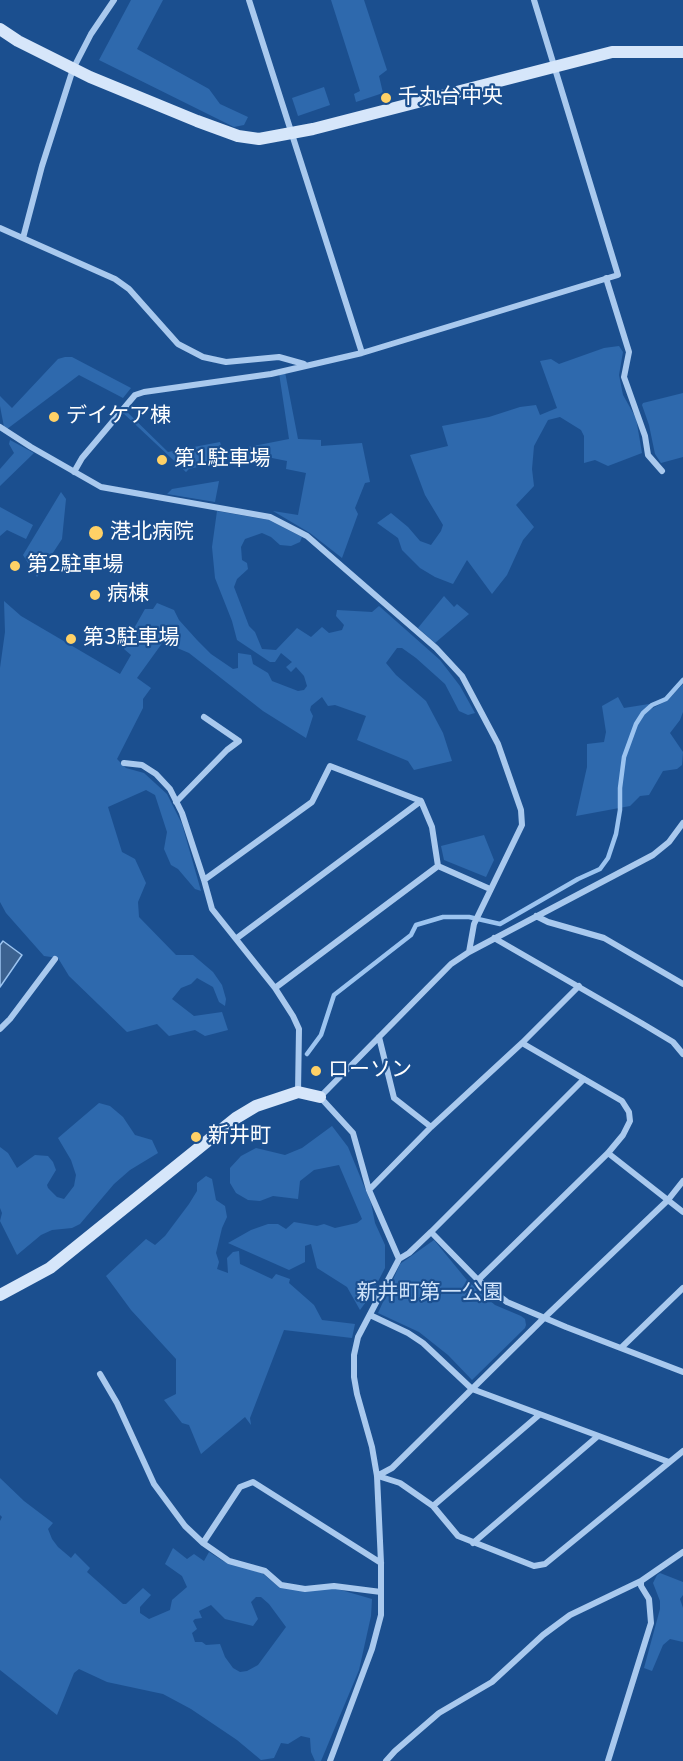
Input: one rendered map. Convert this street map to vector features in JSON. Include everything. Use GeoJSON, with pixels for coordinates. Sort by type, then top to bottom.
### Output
{"type":"FeatureCollection","features":[{"type":"Feature","properties":{"kind":"street"},"geometry":{"type":"LineString","coordinates":[[23,238],[42,166],[73,69],[114,0]]}},
{"type":"Feature","properties":{"kind":"street"},"geometry":{"type":"LineString","coordinates":[[249,0],[362,353]]}},
{"type":"Feature","properties":{"kind":"street"},"geometry":{"type":"LineString","coordinates":[[74,472],[82,458],[135,395],[271,374],[362,353],[618,275],[534,0]]}},
{"type":"Feature","properties":{"kind":"street"},"geometry":{"type":"LineString","coordinates":[[0,29],[18,41],[73,69],[197,121],[238,136],[259,139],[292,133],[612,52],[683,52]]}},
{"type":"Feature","properties":{"kind":"street"},"geometry":{"type":"LineString","coordinates":[[0,228],[116,279],[129,289],[178,344],[203,357],[226,362],[279,357],[306,365]]}},
{"type":"Feature","properties":{"kind":"street"},"geometry":{"type":"LineString","coordinates":[[606,278],[629,352],[624,377],[645,436],[648,455],[662,471]]}},
{"type":"Feature","properties":{"kind":"street"},"geometry":{"type":"LineString","coordinates":[[0,427],[100,487],[270,517],[307,536],[436,648],[462,676],[498,744],[521,810],[522,825],[474,924],[469,952]]}},
{"type":"Feature","properties":{"kind":"street"},"geometry":{"type":"LineString","coordinates":[[176,802],[226,750],[239,741],[204,717]]}},
{"type":"Feature","properties":{"kind":"street"},"geometry":{"type":"LineString","coordinates":[[124,763],[142,765],[156,774],[170,789],[182,813],[212,909],[275,988],[293,1016],[299,1029],[298,1092]]}},
{"type":"Feature","properties":{"kind":"street"},"geometry":{"type":"LineString","coordinates":[[204,880],[312,802],[330,766],[421,801],[432,827],[438,866]]}},
{"type":"Feature","properties":{"kind":"street"},"geometry":{"type":"LineString","coordinates":[[237,938],[421,801]]}},
{"type":"Feature","properties":{"kind":"street"},"geometry":{"type":"LineString","coordinates":[[320,1097],[451,964],[494,938],[653,855],[669,842],[683,823]]}},
{"type":"Feature","properties":{"kind":"street"},"geometry":{"type":"LineString","coordinates":[[438,866],[490,889]]}},
{"type":"Feature","properties":{"kind":"street"},"geometry":{"type":"LineString","coordinates":[[275,988],[438,866]]}},
{"type":"Feature","properties":{"kind":"street"},"geometry":{"type":"LineString","coordinates":[[536,916],[548,922],[604,938],[683,984]]}},
{"type":"Feature","properties":{"kind":"street"},"geometry":{"type":"LineString","coordinates":[[494,938],[673,1042],[683,1054]]}},
{"type":"Feature","properties":{"kind":"street"},"geometry":{"type":"LineString","coordinates":[[0,1029],[55,959]]}},
{"type":"Feature","properties":{"kind":"street"},"geometry":{"type":"LineString","coordinates":[[369,1190],[431,1127],[522,1043],[579,986]]}},
{"type":"Feature","properties":{"kind":"street"},"geometry":{"type":"LineString","coordinates":[[379,1037],[394,1098],[431,1127]]}},
{"type":"Feature","properties":{"kind":"street"},"geometry":{"type":"LineString","coordinates":[[478,1280],[608,1153],[623,1135],[630,1121],[629,1113],[622,1101],[522,1043]]}},
{"type":"Feature","properties":{"kind":"street"},"geometry":{"type":"LineString","coordinates":[[330,1761],[372,1649],[381,1615],[377,1476],[354,1377],[354,1355],[358,1337],[399,1259],[409,1253],[431,1232],[584,1079]]}},
{"type":"Feature","properties":{"kind":"street"},"geometry":{"type":"LineString","coordinates":[[0,1295],[50,1268],[236,1118],[256,1106],[298,1092],[320,1097],[353,1133],[369,1190],[399,1259]]}},
{"type":"Feature","properties":{"kind":"street"},"geometry":{"type":"LineString","coordinates":[[608,1153],[683,1212]]}},
{"type":"Feature","properties":{"kind":"street"},"geometry":{"type":"LineString","coordinates":[[377,1476],[392,1468],[668,1200],[683,1181]]}},
{"type":"Feature","properties":{"kind":"street"},"geometry":{"type":"LineString","coordinates":[[431,1232],[478,1280],[507,1302],[683,1372]]}},
{"type":"Feature","properties":{"kind":"street"},"geometry":{"type":"LineString","coordinates":[[622,1347],[683,1288]]}},
{"type":"Feature","properties":{"kind":"street"},"geometry":{"type":"LineString","coordinates":[[370,1315],[408,1333],[423,1343],[472,1389],[669,1462]]}},
{"type":"Feature","properties":{"kind":"street"},"geometry":{"type":"LineString","coordinates":[[100,1374],[117,1403],[154,1484],[185,1526],[203,1543],[229,1561],[265,1571],[281,1586],[304,1589],[334,1586],[381,1592]]}},
{"type":"Feature","properties":{"kind":"street"},"geometry":{"type":"LineString","coordinates":[[433,1506],[539,1414]]}},
{"type":"Feature","properties":{"kind":"street"},"geometry":{"type":"LineString","coordinates":[[473,1544],[598,1436]]}},
{"type":"Feature","properties":{"kind":"street"},"geometry":{"type":"LineString","coordinates":[[377,1476],[400,1484],[433,1506],[458,1536],[473,1544],[534,1566],[545,1564],[683,1451]]}},
{"type":"Feature","properties":{"kind":"street"},"geometry":{"type":"LineString","coordinates":[[203,1543],[240,1486],[253,1482],[381,1563]]}},
{"type":"Feature","properties":{"kind":"street"},"geometry":{"type":"LineString","coordinates":[[386,1761],[439,1713],[492,1682],[543,1635],[570,1615],[641,1581],[683,1552]]}},
{"type":"Feature","properties":{"kind":"street"},"geometry":{"type":"LineString","coordinates":[[608,1761],[651,1623],[649,1599],[641,1586],[641,1581]]}},
{"type":"Feature","properties":{"kind":"green space"},"geometry":{"type":"Polygon","coordinates":[[[131,0],[163,0],[137,49],[209,89],[220,104],[248,117],[244,125],[234,127],[99,60],[131,0]]]}},
{"type":"Feature","properties":{"kind":"green space"},"geometry":{"type":"Polygon","coordinates":[[[331,0],[364,0],[387,70],[379,76],[383,93],[356,102],[354,94],[360,91],[331,0]]]}},
{"type":"Feature","properties":{"kind":"green space"},"geometry":{"type":"Polygon","coordinates":[[[324,87],[330,105],[298,116],[292,98],[324,87]]]}},
{"type":"Feature","properties":{"kind":"green space"},"geometry":{"type":"Polygon","coordinates":[[[619,346],[623,352],[619,375],[623,395],[636,418],[642,453],[608,466],[595,460],[584,463],[584,436],[581,430],[560,417],[548,420],[534,446],[532,469],[534,486],[516,505],[534,527],[523,540],[507,575],[492,594],[467,560],[453,584],[435,577],[420,568],[402,550],[398,538],[377,523],[391,513],[420,541],[431,545],[443,525],[425,495],[410,455],[448,446],[442,426],[489,417],[520,407],[536,405],[540,415],[557,408],[540,361],[551,359],[559,364],[604,348],[619,346]]]}},
{"type":"Feature","properties":{"kind":"green space"},"geometry":{"type":"Polygon","coordinates":[[[72,357],[131,388],[123,398],[79,375],[7,429],[4,427],[0,396],[12,408],[58,359],[72,357]]]}},
{"type":"Feature","properties":{"kind":"green space"},"geometry":{"type":"Polygon","coordinates":[[[285,372],[298,439],[321,440],[321,446],[362,443],[370,482],[365,483],[355,508],[358,514],[342,558],[310,533],[273,511],[298,515],[306,473],[286,469],[287,461],[257,455],[255,463],[224,457],[223,461],[189,469],[186,472],[122,412],[124,409],[168,452],[220,442],[223,452],[289,439],[279,373],[285,372]]]}},
{"type":"Feature","properties":{"kind":"green space"},"geometry":{"type":"Polygon","coordinates":[[[683,393],[683,457],[661,463],[655,454],[642,405],[683,393]]]}},
{"type":"Feature","properties":{"kind":"green space"},"geometry":{"type":"Polygon","coordinates":[[[10,440],[34,453],[0,486],[0,469],[14,453],[9,444],[10,440]]]}},
{"type":"Feature","properties":{"kind":"green space"},"geometry":{"type":"Polygon","coordinates":[[[219,481],[215,502],[167,494],[172,489],[219,481]]]}},
{"type":"Feature","properties":{"kind":"green space"},"geometry":{"type":"Polygon","coordinates":[[[61,492],[66,499],[62,539],[37,577],[23,555],[61,492]]]}},
{"type":"Feature","properties":{"kind":"green space"},"geometry":{"type":"Polygon","coordinates":[[[0,507],[33,525],[26,539],[7,530],[0,536],[0,507]]]}},
{"type":"Feature","properties":{"kind":"green space"},"geometry":{"type":"Polygon","coordinates":[[[217,511],[269,520],[302,537],[300,542],[291,546],[280,545],[262,533],[245,539],[241,547],[242,560],[247,563],[248,569],[237,579],[234,587],[249,626],[255,632],[262,649],[276,650],[297,628],[311,637],[322,627],[329,633],[342,630],[344,625],[336,616],[337,610],[372,612],[379,606],[440,660],[460,686],[475,713],[468,715],[459,711],[445,684],[416,658],[402,648],[397,648],[386,663],[396,675],[426,701],[443,733],[452,761],[414,770],[408,761],[357,740],[366,716],[335,705],[328,706],[322,697],[311,706],[313,716],[306,738],[263,711],[189,653],[163,642],[137,678],[151,688],[143,699],[143,708],[117,759],[126,768],[144,773],[167,794],[182,824],[201,891],[195,889],[178,869],[171,865],[164,849],[167,832],[155,795],[146,790],[108,807],[122,852],[135,859],[146,883],[138,902],[139,917],[176,955],[193,955],[213,972],[222,985],[226,999],[225,1006],[219,1002],[213,987],[197,978],[191,984],[181,988],[172,999],[194,1016],[222,1012],[228,1030],[205,1036],[195,1030],[169,1036],[157,1024],[127,1032],[69,976],[58,958],[44,956],[6,913],[0,902],[0,668],[5,632],[4,601],[21,616],[120,674],[131,655],[124,649],[128,639],[145,609],[153,609],[157,603],[174,610],[179,620],[211,654],[233,669],[238,668],[238,653],[251,655],[253,664],[268,673],[272,681],[298,691],[304,690],[307,686],[304,676],[296,667],[291,672],[286,667],[292,662],[281,653],[275,662],[270,662],[237,640],[215,578],[212,547],[217,511]]]}},
{"type":"Feature","properties":{"kind":"green space"},"geometry":{"type":"Polygon","coordinates":[[[444,596],[454,607],[457,604],[469,614],[435,643],[418,628],[444,596]]]}},
{"type":"Feature","properties":{"kind":"green space"},"geometry":{"type":"Polygon","coordinates":[[[683,684],[683,712],[670,733],[683,752],[682,765],[677,769],[663,771],[649,795],[640,796],[630,806],[576,816],[587,767],[587,744],[604,742],[606,732],[602,706],[618,697],[624,708],[649,704],[651,709],[668,700],[683,684]]]}},
{"type":"Feature","properties":{"kind":"green space"},"geometry":{"type":"Polygon","coordinates":[[[484,835],[494,860],[486,877],[444,860],[441,846],[484,835]]]}},
{"type":"Feature","properties":{"kind":"green space"},"geometry":{"type":"Polygon","coordinates":[[[99,1103],[110,1106],[123,1117],[135,1135],[152,1140],[158,1153],[130,1170],[114,1184],[80,1224],[72,1228],[52,1230],[41,1235],[17,1255],[0,1221],[2,1213],[0,1208],[0,1147],[8,1153],[17,1168],[35,1155],[48,1156],[56,1170],[47,1185],[48,1188],[57,1197],[64,1199],[74,1186],[76,1175],[71,1160],[58,1138],[99,1103]]]}},
{"type":"Feature","properties":{"kind":"green space"},"geometry":{"type":"Polygon","coordinates":[[[332,1126],[348,1147],[385,1245],[385,1268],[360,1310],[347,1287],[317,1268],[311,1244],[305,1246],[305,1262],[289,1270],[228,1243],[251,1230],[268,1224],[278,1224],[286,1229],[294,1222],[317,1226],[324,1224],[335,1228],[357,1223],[362,1219],[339,1165],[314,1170],[300,1181],[298,1199],[273,1196],[260,1201],[248,1200],[236,1193],[230,1183],[230,1168],[241,1156],[256,1148],[285,1155],[302,1148],[332,1126]]]}},
{"type":"Feature","properties":{"kind":"green space"},"geometry":{"type":"Polygon","coordinates":[[[206,1176],[212,1179],[216,1200],[225,1206],[227,1217],[216,1253],[219,1262],[217,1269],[228,1273],[227,1258],[233,1252],[239,1251],[240,1264],[272,1279],[276,1274],[290,1279],[289,1283],[314,1305],[322,1320],[355,1324],[352,1338],[284,1330],[250,1418],[251,1425],[245,1417],[201,1454],[189,1425],[182,1423],[164,1400],[176,1394],[176,1359],[131,1310],[106,1276],[146,1239],[155,1245],[165,1236],[197,1191],[197,1183],[206,1176]]]}},
{"type":"Feature","properties":{"kind":"green space","name":"新井町第一公園"},"geometry":{"type":"Polygon","coordinates":[[[434,1240],[466,1279],[482,1294],[495,1305],[525,1319],[525,1328],[472,1380],[448,1355],[419,1332],[378,1313],[400,1264],[434,1240]]]}},
{"type":"Feature","properties":{"kind":"green space"},"geometry":{"type":"Polygon","coordinates":[[[0,1478],[24,1501],[53,1523],[48,1529],[58,1547],[71,1558],[75,1553],[90,1568],[87,1572],[123,1604],[126,1604],[143,1588],[151,1595],[140,1607],[140,1613],[149,1619],[170,1610],[172,1600],[187,1587],[182,1576],[165,1564],[173,1548],[187,1559],[194,1554],[204,1561],[209,1552],[223,1561],[262,1573],[280,1588],[334,1588],[372,1599],[371,1616],[359,1670],[321,1761],[315,1761],[311,1752],[310,1738],[301,1736],[288,1744],[281,1743],[274,1758],[261,1760],[237,1740],[191,1709],[163,1694],[107,1682],[79,1669],[74,1673],[57,1715],[0,1670],[0,1521],[2,1517],[0,1515],[0,1478]],[[256,1597],[251,1602],[258,1619],[253,1626],[225,1619],[211,1605],[199,1611],[202,1618],[193,1621],[197,1629],[192,1633],[195,1642],[202,1642],[206,1645],[220,1644],[225,1657],[233,1668],[240,1672],[258,1665],[286,1627],[261,1597],[256,1597]]]}},
{"type":"Feature","properties":{"kind":"green space"},"geometry":{"type":"Polygon","coordinates":[[[660,1573],[683,1582],[683,1595],[680,1599],[683,1608],[683,1642],[670,1639],[663,1645],[652,1671],[644,1668],[660,1609],[660,1601],[653,1583],[660,1573]]]}},
{"type":"Feature","properties":{"kind":"shaded area"},"geometry":{"type":"Polygon","coordinates":[[[3,941],[22,955],[0,987],[0,945],[3,941]]]}},
{"type":"Feature","properties":{"kind":"waterway"},"geometry":{"type":"LineString","coordinates":[[307,1054],[321,1035],[334,995],[411,935],[416,925],[443,917],[469,917],[500,924],[578,879],[600,869],[608,858],[616,834],[624,757],[636,724],[643,713],[652,705],[666,699],[683,680]]}},
{"type":"Feature","properties":{"kind":"place","name":"千丸台中央"},"geometry":{"type":"Point","coordinates":[386,98]}},
{"type":"Feature","properties":{"kind":"place","name":"デイケア棟"},"geometry":{"type":"Point","coordinates":[54,417]}},
{"type":"Feature","properties":{"kind":"place","name":"第1駐車場"},"geometry":{"type":"Point","coordinates":[162,460]}},
{"type":"Feature","properties":{"kind":"place","name":"港北病院"},"geometry":{"type":"Point","coordinates":[96,533]}},
{"type":"Feature","properties":{"kind":"place","name":"第2駐車場"},"geometry":{"type":"Point","coordinates":[15,566]}},
{"type":"Feature","properties":{"kind":"place","name":"病棟"},"geometry":{"type":"Point","coordinates":[95,595]}},
{"type":"Feature","properties":{"kind":"place","name":"第3駐車場"},"geometry":{"type":"Point","coordinates":[71,639]}},
{"type":"Feature","properties":{"kind":"place","name":"ローソン"},"geometry":{"type":"Point","coordinates":[316,1071]}},
{"type":"Feature","properties":{"kind":"place","name":"新井町"},"geometry":{"type":"Point","coordinates":[196,1137]}}]}
